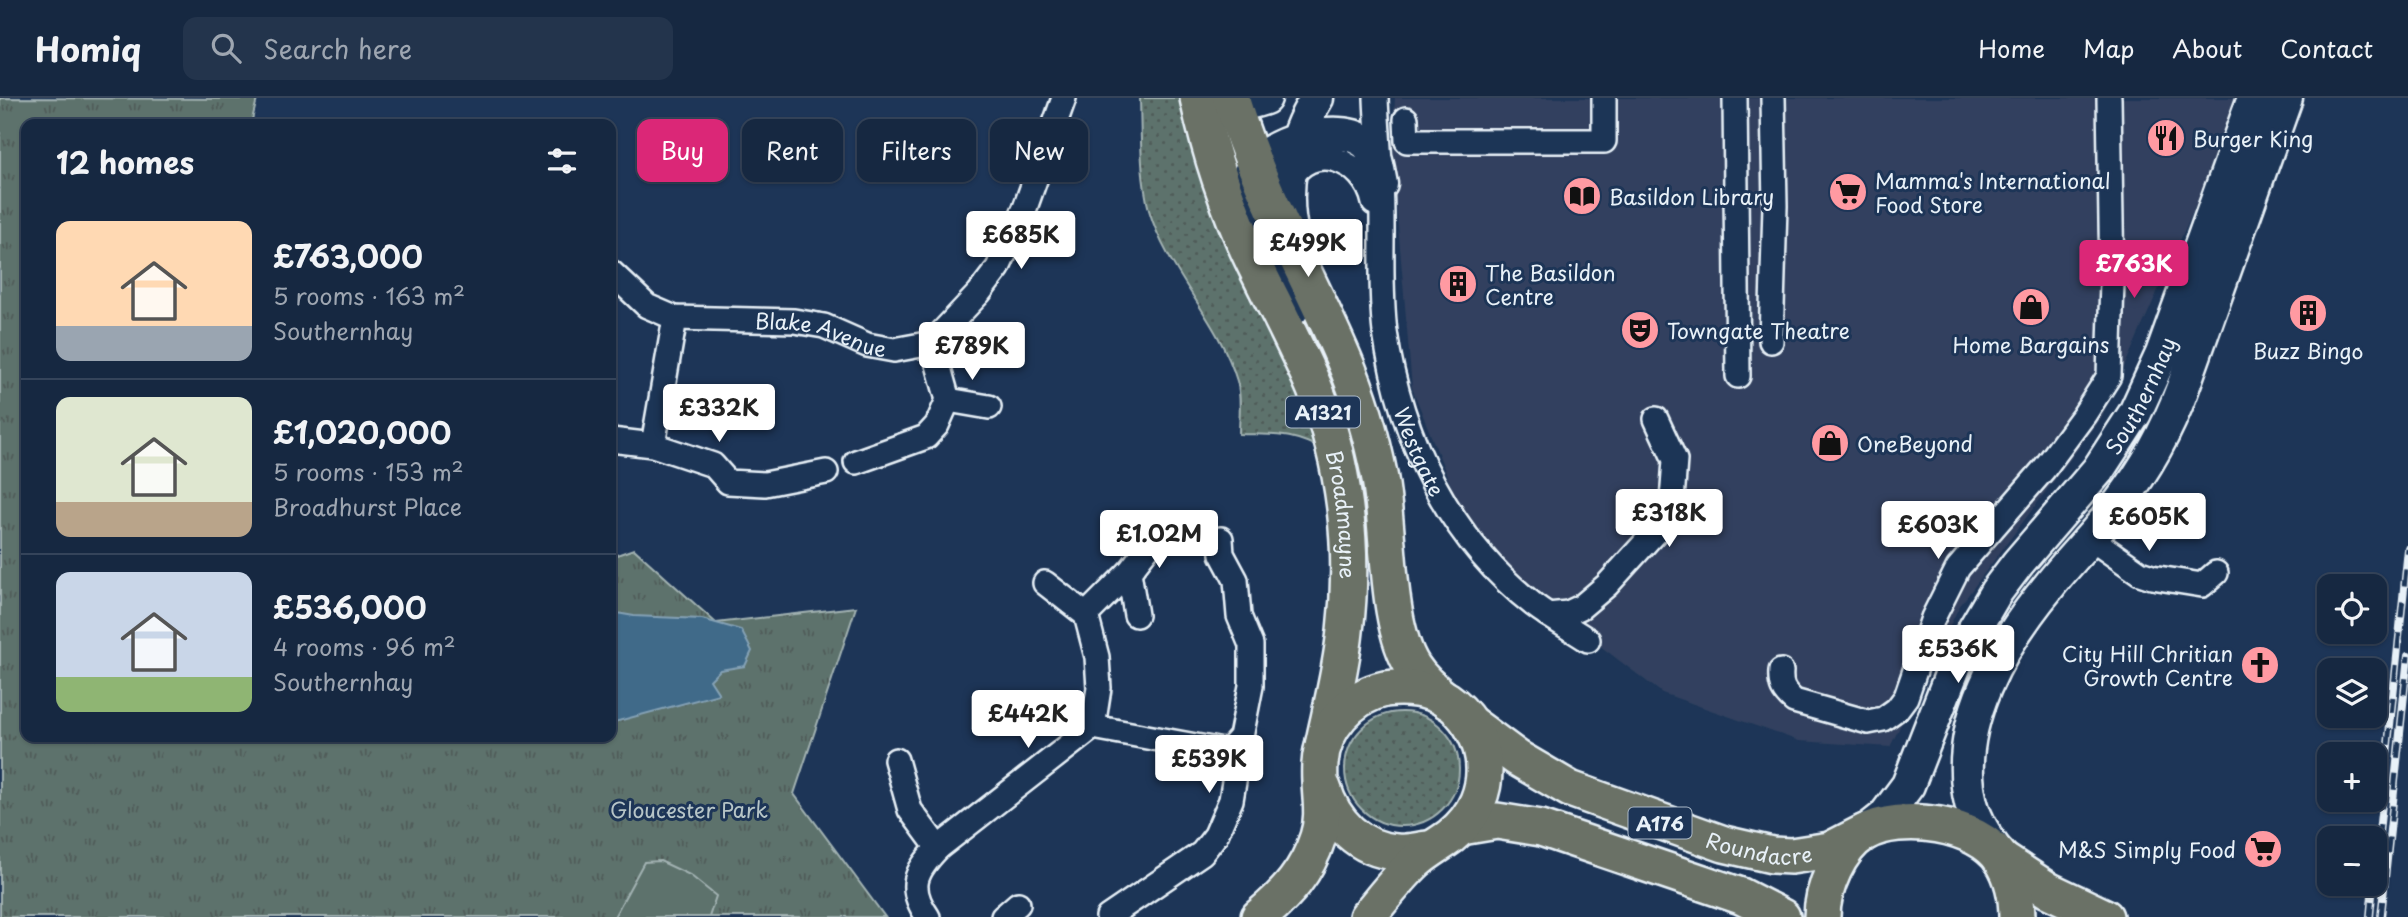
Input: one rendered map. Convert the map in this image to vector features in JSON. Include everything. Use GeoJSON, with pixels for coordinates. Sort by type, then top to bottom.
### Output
{"type":"FeatureCollection","features":[{"type":"Feature","properties":{"kind":"main road","name":"Broadmayne"},"geometry":{"type":"LineString","coordinates":[[1198,98],[1220,177],[1234,215],[1315,389],[1340,477],[1349,551],[1345,632],[1323,746]]}},
{"type":"Feature","properties":{"kind":"main road","name":"Broadmayne"},"geometry":{"type":"LineString","coordinates":[[1234,100],[1255,163],[1344,360],[1370,434],[1380,482],[1402,644],[1421,678],[1459,712]]}},
{"type":"Feature","properties":{"kind":"main road","name":"A176"},"geometry":{"type":"LineString","coordinates":[[1259,917],[1295,884],[1307,867],[1321,827],[1320,764],[1323,746],[1332,726],[1357,700],[1376,691],[1399,687],[1431,692],[1459,712],[1481,744],[1485,768],[1480,798],[1461,827],[1429,849],[1401,876],[1367,917]]}},
{"type":"Feature","properties":{"kind":"main road","name":"Roundacre"},"geometry":{"type":"LineString","coordinates":[[1459,712],[1517,758],[1570,789],[1724,844],[1772,855],[1801,855],[1830,850],[1865,832]]}},
{"type":"Feature","properties":{"kind":"main road","name":"A176"},"geometry":{"type":"LineString","coordinates":[[1320,782],[1328,805],[1345,829],[1368,845],[1396,852],[1429,849]]}},
{"type":"Feature","properties":{"kind":"main road","name":"A176"},"geometry":{"type":"LineString","coordinates":[[1461,827],[1472,823],[1497,821],[1541,828],[1741,897],[1782,917]]}},
{"type":"Feature","properties":{"kind":"main road","name":"A176"},"geometry":{"type":"LineString","coordinates":[[1865,832],[1899,823],[1933,824],[1961,832],[1990,848],[2001,859],[2048,890],[2105,917]]}},
{"type":"Feature","properties":{"kind":"main road"},"geometry":{"type":"LineString","coordinates":[[1822,917],[1825,896],[1839,863],[1848,849],[1865,832]]}},
{"type":"Feature","properties":{"kind":"main road"},"geometry":{"type":"LineString","coordinates":[[2001,859],[2014,890],[2017,917]]}},
{"type":"Feature","properties":{"kind":"street"},"geometry":{"type":"LineString","coordinates":[[856,462],[926,437],[937,425],[948,400],[932,343],[979,293],[998,268],[1025,208],[1064,98]]}},
{"type":"Feature","properties":{"kind":"street"},"geometry":{"type":"LineString","coordinates":[[1303,268],[1290,227],[1289,182],[1296,141],[1317,98]]}},
{"type":"Feature","properties":{"kind":"street"},"geometry":{"type":"LineString","coordinates":[[1376,108],[1406,109],[1407,141],[1604,141],[1604,98]]}},
{"type":"Feature","properties":{"kind":"street"},"geometry":{"type":"LineString","coordinates":[[1735,98],[1738,376]]}},
{"type":"Feature","properties":{"kind":"street"},"geometry":{"type":"LineString","coordinates":[[1772,341],[1773,98]]}},
{"type":"Feature","properties":{"kind":"street"},"geometry":{"type":"LineString","coordinates":[[1781,671],[1780,685],[1785,694],[1794,701],[1868,722],[1883,719],[1897,709],[1906,696],[1929,628],[1958,568],[2044,468],[2109,376],[2112,310],[2109,98]]}},
{"type":"Feature","properties":{"kind":"street"},"geometry":{"type":"LineString","coordinates":[[2237,144],[2241,121],[2239,98]]}},
{"type":"Feature","properties":{"kind":"street","name":"Southernhay"},"geometry":{"type":"LineString","coordinates":[[1865,832],[1884,817],[1908,785],[1958,657],[1996,592],[2092,478],[2128,426],[2162,354],[2254,98]]}},
{"type":"Feature","properties":{"kind":"street","name":"Southernhay"},"geometry":{"type":"LineString","coordinates":[[2001,859],[1979,824],[1972,803],[1967,760],[1975,717],[1987,685],[2014,634],[2050,584],[2134,482],[2165,430],[2177,404],[2286,98]]}},
{"type":"Feature","properties":{"kind":"street","name":"Westgate"},"geometry":{"type":"LineString","coordinates":[[1376,108],[1385,329],[1402,408],[1415,446],[1446,505],[1471,542],[1503,578],[1548,615],[1588,639]]}},
{"type":"Feature","properties":{"kind":"street"},"geometry":{"type":"LineString","coordinates":[[1315,389],[1295,319],[1252,209],[1248,178],[1255,163],[1270,152],[1296,141],[1336,133],[1360,139],[1372,151],[1381,184]]}},
{"type":"Feature","properties":{"kind":"street","name":"Westgate"},"geometry":{"type":"LineString","coordinates":[[1289,182],[1298,169],[1312,161],[1339,160],[1356,169],[1367,181],[1373,195],[1381,244]]}},
{"type":"Feature","properties":{"kind":"street","name":"Blake Avenue"},"geometry":{"type":"LineString","coordinates":[[616,277],[647,306],[676,318],[794,321],[824,326],[867,345],[894,350],[932,343]]}},
{"type":"Feature","properties":{"kind":"street"},"geometry":{"type":"LineString","coordinates":[[653,445],[676,318]]}},
{"type":"Feature","properties":{"kind":"street"},"geometry":{"type":"LineString","coordinates":[[948,400],[989,407]]}},
{"type":"Feature","properties":{"kind":"street"},"geometry":{"type":"LineString","coordinates":[[1548,615],[1568,613],[1581,607],[1607,585],[1668,518],[1675,460],[1656,419]]}},
{"type":"Feature","properties":{"kind":"street"},"geometry":{"type":"LineString","coordinates":[[616,441],[653,445],[713,465],[728,482],[765,484],[826,472]]}},
{"type":"Feature","properties":{"kind":"street","name":"Southernhay"},"geometry":{"type":"LineString","coordinates":[[1958,657],[2004,601],[2061,542],[2071,536],[2090,538]]}},
{"type":"Feature","properties":{"kind":"street"},"geometry":{"type":"LineString","coordinates":[[2090,538],[2140,573],[2210,586]]}},
{"type":"Feature","properties":{"kind":"street"},"geometry":{"type":"LineString","coordinates":[[1221,539],[1222,554],[1236,580],[1239,616],[1251,645],[1251,686],[1241,737],[1228,752]]}},
{"type":"Feature","properties":{"kind":"street"},"geometry":{"type":"LineString","coordinates":[[1086,615],[1129,572],[1154,540]]}},
{"type":"Feature","properties":{"kind":"street"},"geometry":{"type":"LineString","coordinates":[[1129,572],[1136,615]]}},
{"type":"Feature","properties":{"kind":"street"},"geometry":{"type":"LineString","coordinates":[[928,917],[916,898],[917,877],[925,862],[938,848],[1093,727],[1100,688],[1097,657],[1086,615],[1045,583]]}},
{"type":"Feature","properties":{"kind":"street"},"geometry":{"type":"LineString","coordinates":[[1093,727],[1228,752]]}},
{"type":"Feature","properties":{"kind":"street"},"geometry":{"type":"LineString","coordinates":[[1108,917],[1202,853],[1216,835],[1231,800],[1234,782],[1236,767],[1228,752]]}},
{"type":"Feature","properties":{"kind":"street"},"geometry":{"type":"LineString","coordinates":[[896,760],[910,810],[938,848]]}},
{"type":"Feature","properties":{"kind":"shaded area"},"geometry":{"type":"Polygon","coordinates":[[[1395,98],[2243,98],[2102,417],[1959,607],[1890,747],[1799,741],[1662,693],[1579,630],[1518,576],[1461,511],[1412,388],[1392,155],[1395,98]]]}},
{"type":"Feature","properties":{"kind":"shaded area"},"geometry":{"type":"Polygon","coordinates":[[[616,613],[702,619],[741,630],[752,651],[745,666],[720,670],[710,680],[719,694],[616,722],[616,613]]]}},
{"type":"Feature","properties":{"kind":"green space","name":"Gloucester Park"},"geometry":{"type":"Polygon","coordinates":[[[0,98],[257,99],[252,119],[21,119],[21,742],[616,742],[616,555],[634,549],[716,623],[856,607],[794,794],[885,917],[0,917],[0,98]]]}},
{"type":"Feature","properties":{"kind":"green space"},"geometry":{"type":"Polygon","coordinates":[[[1140,98],[1192,98],[1326,451],[1293,438],[1239,434],[1239,394],[1229,359],[1168,254],[1149,210],[1142,169],[1140,98]]]}},
{"type":"Feature","properties":{"kind":"green space"},"geometry":{"type":"Polygon","coordinates":[[[1402,712],[1424,716],[1442,729],[1455,747],[1459,769],[1455,791],[1442,809],[1424,822],[1402,826],[1380,822],[1362,809],[1349,791],[1345,769],[1349,747],[1362,729],[1380,716],[1402,712]]]}},
{"type":"Feature","properties":{"kind":"green space"},"geometry":{"type":"Polygon","coordinates":[[[660,861],[690,875],[716,896],[709,917],[614,917],[644,862],[660,861]]]}},
{"type":"Feature","properties":{"kind":"railway"},"geometry":{"type":"LineString","coordinates":[[2380,826],[2408,549]]}},
{"type":"Feature","properties":{"kind":"railway"},"geometry":{"type":"LineString","coordinates":[[2381,917],[2408,656]]}},
{"type":"Feature","properties":{"kind":"railway"},"geometry":{"type":"LineString","coordinates":[[2370,917],[2372,896]]}},
{"type":"Feature","properties":{"kind":"place","name":"Burger King"},"geometry":{"type":"Point","coordinates":[2166,138]}},
{"type":"Feature","properties":{"kind":"place","name":"Mamma's International Food Store"},"geometry":{"type":"Point","coordinates":[1848,192]}},
{"type":"Feature","properties":{"kind":"place","name":"Basildon Library"},"geometry":{"type":"Point","coordinates":[1582,196]}},
{"type":"Feature","properties":{"kind":"place","name":"The Basildon Centre"},"geometry":{"type":"Point","coordinates":[1458,284]}},
{"type":"Feature","properties":{"kind":"place","name":"Home Bargains"},"geometry":{"type":"Point","coordinates":[2031,307]}},
{"type":"Feature","properties":{"kind":"place","name":"Buzz Bingo"},"geometry":{"type":"Point","coordinates":[2308,313]}},
{"type":"Feature","properties":{"kind":"place","name":"Towngate Theatre"},"geometry":{"type":"Point","coordinates":[1640,330]}},
{"type":"Feature","properties":{"kind":"place","name":"OneBeyond"},"geometry":{"type":"Point","coordinates":[1830,443]}},
{"type":"Feature","properties":{"kind":"place","name":"City Hill Chritian Growth Centre"},"geometry":{"type":"Point","coordinates":[2260,665]}},
{"type":"Feature","properties":{"kind":"place","name":"M&S Simply Food"},"geometry":{"type":"Point","coordinates":[2263,849]}}]}
